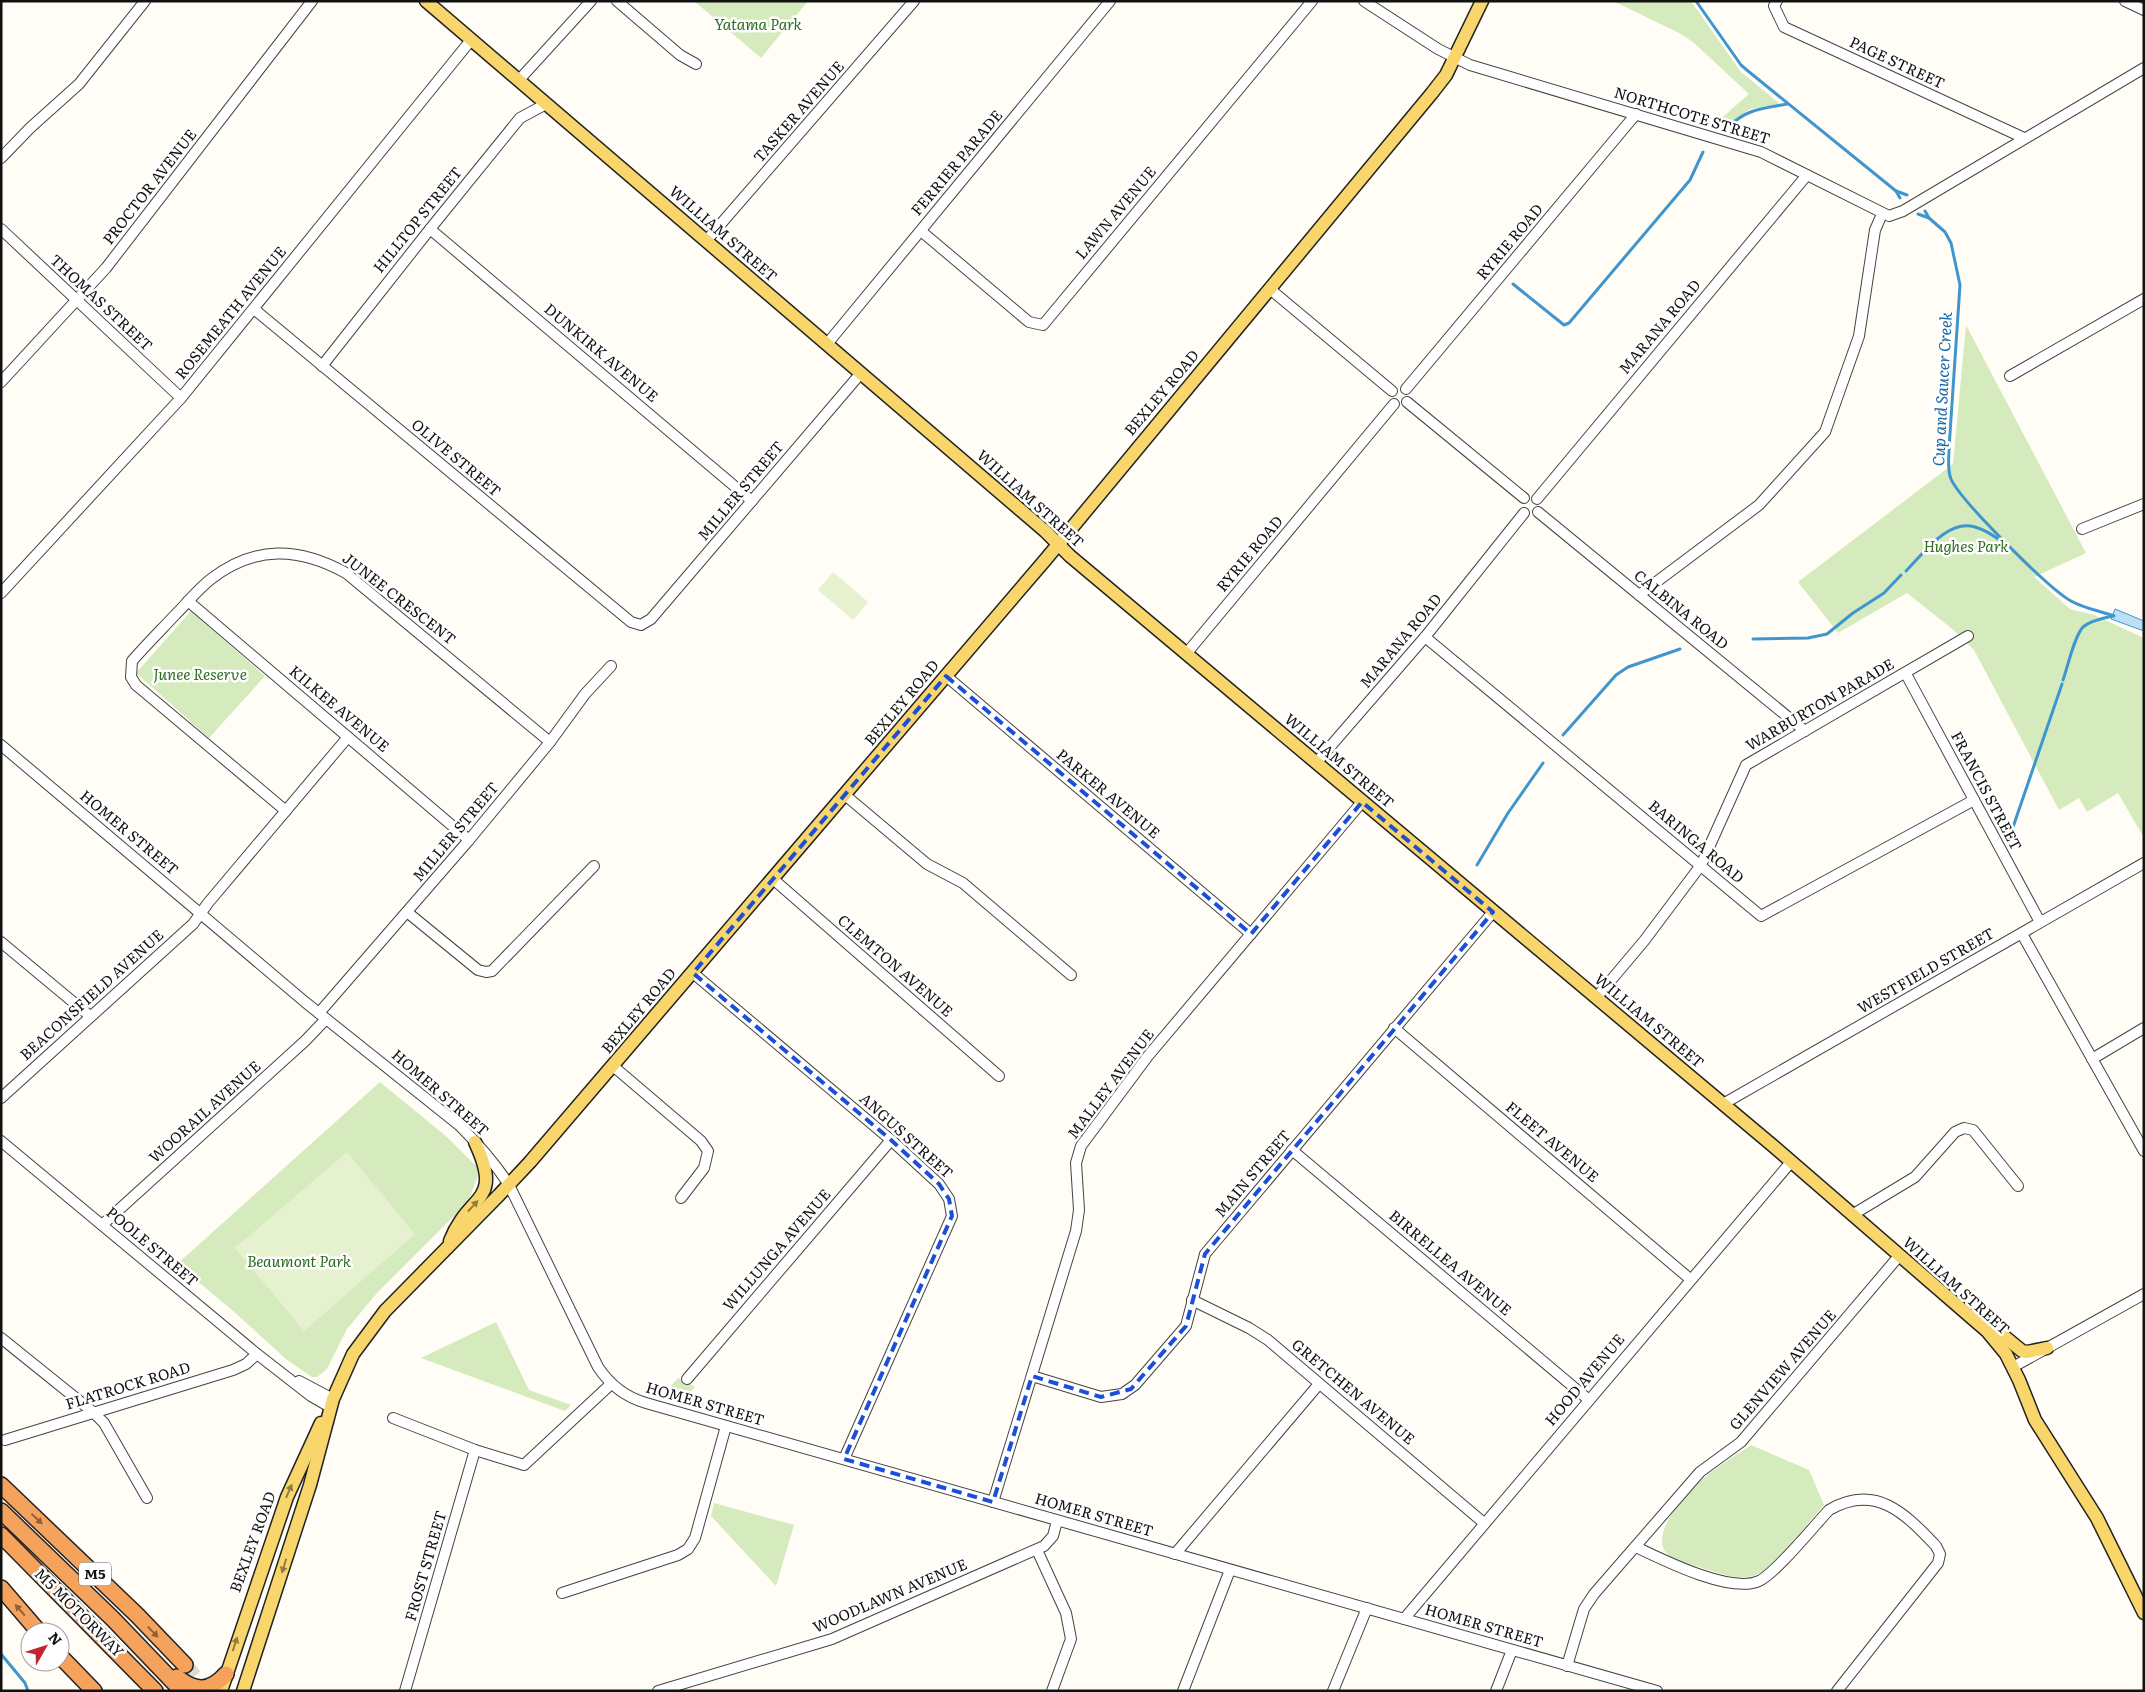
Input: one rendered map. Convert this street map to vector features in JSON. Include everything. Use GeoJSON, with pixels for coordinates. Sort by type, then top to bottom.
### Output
{"type":"FeatureCollection","features":[{"type":"Feature","properties":{"kind":"highway","name":"M5"},"geometry":{"type":"LineString","coordinates":[[1,1485],[131,1609],[185,1666]]}},
{"type":"Feature","properties":{"kind":"highway"},"geometry":{"type":"LineString","coordinates":[[1,1511],[155,1662],[182,1691]]}},
{"type":"Feature","properties":{"kind":"highway","name":"M5 MOTORWAY"},"geometry":{"type":"LineString","coordinates":[[1,1535],[155,1691]]}},
{"type":"Feature","properties":{"kind":"highway"},"geometry":{"type":"LineString","coordinates":[[1,1588],[30,1622]]}},
{"type":"Feature","properties":{"kind":"highway"},"geometry":{"type":"LineString","coordinates":[[155,1662],[170,1669],[184,1684],[199,1690],[213,1687],[226,1674]]}},
{"type":"Feature","properties":{"kind":"highway"},"geometry":{"type":"LineString","coordinates":[[70,1666],[94,1691]]}},
{"type":"Feature","properties":{"kind":"main road","name":"WILLIAM STREET"},"geometry":{"type":"LineString","coordinates":[[426,1],[1186,654],[1791,1162],[1992,1337],[2013,1367],[2036,1420],[2097,1518],[2144,1614]]}},
{"type":"Feature","properties":{"kind":"main road","name":"BEXLEY ROAD"},"geometry":{"type":"LineString","coordinates":[[220,1691],[287,1497],[353,1354],[368,1332],[385,1311],[509,1185],[614,1066],[1058,544],[1432,93],[1446,75],[1482,1]]}},
{"type":"Feature","properties":{"kind":"main road"},"geometry":{"type":"LineString","coordinates":[[448,1248],[455,1228],[480,1199],[486,1187],[486,1168],[475,1142]]}},
{"type":"Feature","properties":{"kind":"main road"},"geometry":{"type":"LineString","coordinates":[[1958,1306],[1971,1308],[2022,1351],[2027,1352],[2047,1348]]}},
{"type":"Feature","properties":{"kind":"main road","name":"BEXLEY ROAD"},"geometry":{"type":"LineString","coordinates":[[243,1691],[310,1485],[330,1405]]}},
{"type":"Feature","properties":{"kind":"street"},"geometry":{"type":"LineString","coordinates":[[1,158],[30,128],[79,84],[146,1]]}},
{"type":"Feature","properties":{"kind":"street","name":"PROCTOR AVENUE"},"geometry":{"type":"LineString","coordinates":[[1,382],[106,268],[312,1]]}},
{"type":"Feature","properties":{"kind":"street"},"geometry":{"type":"LineString","coordinates":[[518,80],[591,1]]}},
{"type":"Feature","properties":{"kind":"street"},"geometry":{"type":"LineString","coordinates":[[617,1],[680,55],[696,64]]}},
{"type":"Feature","properties":{"kind":"street","name":"TASKER AVENUE"},"geometry":{"type":"LineString","coordinates":[[706,242],[914,1]]}},
{"type":"Feature","properties":{"kind":"street","name":"FERRIER PARADE"},"geometry":{"type":"LineString","coordinates":[[827,344],[1110,1]]}},
{"type":"Feature","properties":{"kind":"street","name":"LAWN AVENUE"},"geometry":{"type":"LineString","coordinates":[[921,231],[1029,322],[1043,325],[1312,1]]}},
{"type":"Feature","properties":{"kind":"street","name":"NORTHCOTE STREET"},"geometry":{"type":"LineString","coordinates":[[1364,1],[1455,58],[1761,152],[1882,214]]}},
{"type":"Feature","properties":{"kind":"street","name":"PAGE STREET"},"geometry":{"type":"LineString","coordinates":[[1776,1],[1774,6],[1784,27],[2024,138]]}},
{"type":"Feature","properties":{"kind":"street"},"geometry":{"type":"LineString","coordinates":[[2125,1],[2144,10]]}},
{"type":"Feature","properties":{"kind":"street","name":"ROSEMEATH AVENUE"},"geometry":{"type":"LineString","coordinates":[[1,593],[181,398],[471,40]]}},
{"type":"Feature","properties":{"kind":"street"},"geometry":{"type":"LineString","coordinates":[[1639,595],[1759,505],[1825,432],[1859,336],[1875,230],[1882,214],[1893,215],[1903,211],[2144,68]]}},
{"type":"Feature","properties":{"kind":"street","name":"HILLTOP STREET"},"geometry":{"type":"LineString","coordinates":[[322,366],[520,118],[546,104]]}},
{"type":"Feature","properties":{"kind":"street","name":"RYRIE ROAD"},"geometry":{"type":"LineString","coordinates":[[1406,389],[1636,114]]}},
{"type":"Feature","properties":{"kind":"street","name":"MARANA ROAD"},"geometry":{"type":"LineString","coordinates":[[1537,499],[1807,175]]}},
{"type":"Feature","properties":{"kind":"street","name":"THOMAS STREET"},"geometry":{"type":"LineString","coordinates":[[1,229],[181,398]]}},
{"type":"Feature","properties":{"kind":"street","name":"DUNKIRK AVENUE"},"geometry":{"type":"LineString","coordinates":[[430,229],[752,501]]}},
{"type":"Feature","properties":{"kind":"street"},"geometry":{"type":"LineString","coordinates":[[1270,289],[1392,391]]}},
{"type":"Feature","properties":{"kind":"street"},"geometry":{"type":"LineString","coordinates":[[2010,376],[2144,299]]}},
{"type":"Feature","properties":{"kind":"street","name":"OLIVE STREET"},"geometry":{"type":"LineString","coordinates":[[254,309],[631,622],[641,625]]}},
{"type":"Feature","properties":{"kind":"street","name":"MILLER STREET"},"geometry":{"type":"LineString","coordinates":[[641,625],[651,619],[861,373]]}},
{"type":"Feature","properties":{"kind":"street"},"geometry":{"type":"LineString","coordinates":[[1399,387],[1406,389],[1410,395],[1407,402],[1402,406],[1394,404],[1391,398],[1392,391],[1399,387]]}},
{"type":"Feature","properties":{"kind":"street"},"geometry":{"type":"LineString","coordinates":[[1407,402],[1524,498]]}},
{"type":"Feature","properties":{"kind":"street","name":"RYRIE ROAD"},"geometry":{"type":"LineString","coordinates":[[1186,654],[1394,404]]}},
{"type":"Feature","properties":{"kind":"street"},"geometry":{"type":"LineString","coordinates":[[1532,496],[1537,499],[1540,504],[1538,512],[1533,515],[1524,513],[1521,507],[1524,498],[1532,496]]}},
{"type":"Feature","properties":{"kind":"street"},"geometry":{"type":"LineString","coordinates":[[2082,529],[2144,504]]}},
{"type":"Feature","properties":{"kind":"street","name":"CALBINA ROAD"},"geometry":{"type":"LineString","coordinates":[[1538,512],[1805,731]]}},
{"type":"Feature","properties":{"kind":"street","name":"MARANA ROAD"},"geometry":{"type":"LineString","coordinates":[[1316,763],[1425,637],[1524,513]]}},
{"type":"Feature","properties":{"kind":"street","name":"JUNEE CRESCENT"},"geometry":{"type":"LineString","coordinates":[[286,811],[136,685],[131,677],[132,661],[205,584],[230,566],[269,554],[312,556],[346,573],[550,742]]}},
{"type":"Feature","properties":{"kind":"street","name":"KILKEE AVENUE"},"geometry":{"type":"LineString","coordinates":[[188,601],[469,840]]}},
{"type":"Feature","properties":{"kind":"street","name":"WARBURTON PARADE"},"geometry":{"type":"LineString","coordinates":[[1596,998],[1644,940],[1701,865],[1746,765],[1906,674],[1968,636]]}},
{"type":"Feature","properties":{"kind":"street","name":"BARINGA ROAD"},"geometry":{"type":"LineString","coordinates":[[1425,637],[1762,916],[1974,800]]}},
{"type":"Feature","properties":{"kind":"street","name":"MILLER STREET"},"geometry":{"type":"LineString","coordinates":[[323,1016],[407,912],[550,742],[585,694],[611,666]]}},
{"type":"Feature","properties":{"kind":"street","name":"FRANCIS STREET"},"geometry":{"type":"LineString","coordinates":[[1906,674],[2040,922]]}},
{"type":"Feature","properties":{"kind":"street","name":"PARKER AVENUE"},"geometry":{"type":"LineString","coordinates":[[946,676],[1251,934]]}},
{"type":"Feature","properties":{"kind":"street","name":"BEACONSFIELD AVENUE"},"geometry":{"type":"LineString","coordinates":[[1,1098],[193,924],[200,913],[348,737]]}},
{"type":"Feature","properties":{"kind":"street","name":"HOMER STREET"},"geometry":{"type":"LineString","coordinates":[[1,746],[323,1016],[459,1126],[475,1142],[495,1164],[509,1185],[595,1362],[611,1384],[637,1400],[1657,1691]]}},
{"type":"Feature","properties":{"kind":"street"},"geometry":{"type":"LineString","coordinates":[[845,795],[927,864],[963,883],[1071,975]]}},
{"type":"Feature","properties":{"kind":"street","name":"MALLEY AVENUE"},"geometry":{"type":"LineString","coordinates":[[993,1502],[1076,1231],[1079,1210],[1076,1164],[1081,1146],[1148,1056],[1362,802]]}},
{"type":"Feature","properties":{"kind":"street","name":"WESTFIELD STREET"},"geometry":{"type":"LineString","coordinates":[[1722,1104],[2144,863]]}},
{"type":"Feature","properties":{"kind":"street"},"geometry":{"type":"LineString","coordinates":[[407,912],[478,970],[492,971],[594,866]]}},
{"type":"Feature","properties":{"kind":"street","name":"CLEMTON AVENUE"},"geometry":{"type":"LineString","coordinates":[[773,879],[999,1076]]}},
{"type":"Feature","properties":{"kind":"street","name":"MAIN STREET"},"geometry":{"type":"LineString","coordinates":[[1032,1376],[1100,1397],[1122,1394],[1134,1386],[1186,1326],[1206,1254],[1493,912]]}},
{"type":"Feature","properties":{"kind":"street"},"geometry":{"type":"LineString","coordinates":[[2022,934],[2144,1151]]}},
{"type":"Feature","properties":{"kind":"street"},"geometry":{"type":"LineString","coordinates":[[1,942],[90,1016]]}},
{"type":"Feature","properties":{"kind":"street","name":"ANGUS STREET"},"geometry":{"type":"LineString","coordinates":[[693,972],[891,1140],[939,1184],[949,1199],[952,1216],[844,1459]]}},
{"type":"Feature","properties":{"kind":"street","name":"WOORAIL AVENUE"},"geometry":{"type":"LineString","coordinates":[[102,1225],[305,1042],[323,1016]]}},
{"type":"Feature","properties":{"kind":"street","name":"FLEET AVENUE"},"geometry":{"type":"LineString","coordinates":[[1394,1028],[1690,1279]]}},
{"type":"Feature","properties":{"kind":"street"},"geometry":{"type":"LineString","coordinates":[[2092,1058],[2144,1028]]}},
{"type":"Feature","properties":{"kind":"street"},"geometry":{"type":"LineString","coordinates":[[614,1066],[701,1141],[708,1151],[704,1168],[681,1198]]}},
{"type":"Feature","properties":{"kind":"street"},"geometry":{"type":"LineString","coordinates":[[1852,1215],[1915,1177],[1955,1132],[1964,1128],[1973,1130],[2018,1186]]}},
{"type":"Feature","properties":{"kind":"street","name":"WILLUNGA AVENUE"},"geometry":{"type":"LineString","coordinates":[[687,1379],[891,1140]]}},
{"type":"Feature","properties":{"kind":"street","name":"POOLE STREET"},"geometry":{"type":"LineString","coordinates":[[1,1141],[257,1354],[311,1396],[330,1405]]}},
{"type":"Feature","properties":{"kind":"street","name":"BIRRELLEA AVENUE"},"geometry":{"type":"LineString","coordinates":[[1292,1150],[1589,1400]]}},
{"type":"Feature","properties":{"kind":"street","name":"HOOD AVENUE"},"geometry":{"type":"LineString","coordinates":[[1404,1619],[1791,1162]]}},
{"type":"Feature","properties":{"kind":"street","name":"GLENVIEW AVENUE"},"geometry":{"type":"LineString","coordinates":[[1567,1666],[1584,1609],[1594,1594],[1700,1472],[1741,1442],[1899,1256]]}},
{"type":"Feature","properties":{"kind":"street"},"geometry":{"type":"LineString","coordinates":[[2013,1367],[2144,1294]]}},
{"type":"Feature","properties":{"kind":"street","name":"GRETCHEN AVENUE"},"geometry":{"type":"LineString","coordinates":[[1192,1300],[1259,1333],[1484,1523]]}},
{"type":"Feature","properties":{"kind":"street"},"geometry":{"type":"LineString","coordinates":[[1,1338],[104,1423],[147,1498]]}},
{"type":"Feature","properties":{"kind":"street","name":"FLATROCK ROAD"},"geometry":{"type":"LineString","coordinates":[[5,1440],[233,1370],[246,1364],[257,1354]]}},
{"type":"Feature","properties":{"kind":"street"},"geometry":{"type":"LineString","coordinates":[[394,1418],[475,1450],[524,1465],[611,1384]]}},
{"type":"Feature","properties":{"kind":"street"},"geometry":{"type":"LineString","coordinates":[[1175,1554],[1318,1384]]}},
{"type":"Feature","properties":{"kind":"street"},"geometry":{"type":"LineString","coordinates":[[562,1593],[678,1555],[688,1549],[695,1538],[726,1426]]}},
{"type":"Feature","properties":{"kind":"street","name":"FROST STREET"},"geometry":{"type":"LineString","coordinates":[[405,1691],[475,1450]]}},
{"type":"Feature","properties":{"kind":"street"},"geometry":{"type":"LineString","coordinates":[[1636,1547],[1676,1566],[1732,1583],[1749,1584],[1768,1576],[1829,1510],[1839,1504],[1849,1500],[1871,1499],[1893,1508],[1936,1546],[1940,1554],[1938,1563],[1837,1691]]}},
{"type":"Feature","properties":{"kind":"street","name":"WOODLAWN AVENUE"},"geometry":{"type":"LineString","coordinates":[[658,1691],[832,1639],[1036,1550],[1050,1542],[1057,1521]]}},
{"type":"Feature","properties":{"kind":"street"},"geometry":{"type":"LineString","coordinates":[[1036,1550],[1066,1613],[1071,1639],[1052,1691]]}},
{"type":"Feature","properties":{"kind":"street"},"geometry":{"type":"LineString","coordinates":[[1183,1691],[1230,1570]]}},
{"type":"Feature","properties":{"kind":"street"},"geometry":{"type":"LineString","coordinates":[[1332,1691],[1367,1608]]}},
{"type":"Feature","properties":{"kind":"street"},"geometry":{"type":"LineString","coordinates":[[1496,1691],[1512,1650]]}},
{"type":"Feature","properties":{"kind":"highlighted area"},"geometry":{"type":"Polygon","coordinates":[[[946,676],[1251,934],[1362,802],[1493,912],[1205,1254],[1186,1326],[1131,1389],[1101,1397],[1032,1376],[993,1502],[844,1459],[952,1216],[949,1199],[939,1184],[891,1140],[693,973],[946,676]]]}},
{"type":"Feature","properties":{"kind":"green space","name":"Yatama Park"},"geometry":{"type":"Polygon","coordinates":[[[694,1],[808,1],[761,58],[694,1]]]}},
{"type":"Feature","properties":{"kind":"green space"},"geometry":{"type":"Polygon","coordinates":[[[1613,1],[1691,1],[1741,72],[1780,104],[1750,109],[1728,126],[1717,122],[1749,94],[1693,42],[1679,33],[1613,1]]]}},
{"type":"Feature","properties":{"kind":"green space","name":"Hughes Park"},"geometry":{"type":"Polygon","coordinates":[[[1966,325],[2086,553],[2034,577],[2070,609],[2094,615],[2144,638],[2144,838],[2118,793],[2087,812],[2079,798],[2059,810],[1974,650],[1951,628],[1907,593],[1838,633],[1798,582],[1953,464],[1966,325]]]}},
{"type":"Feature","properties":{"kind":"green space"},"geometry":{"type":"Polygon","coordinates":[[[833,572],[868,602],[853,620],[818,590],[833,572]]]}},
{"type":"Feature","properties":{"kind":"green space","name":"Junee Reserve"},"geometry":{"type":"Polygon","coordinates":[[[191,611],[265,676],[209,738],[136,673],[191,611]]]}},
{"type":"Feature","properties":{"kind":"green space","name":"Beaumont Park"},"geometry":{"type":"Polygon","coordinates":[[[380,1082],[447,1137],[480,1170],[468,1202],[377,1293],[347,1329],[327,1369],[317,1377],[312,1377],[286,1359],[177,1264],[380,1082]]]}},
{"type":"Feature","properties":{"kind":"green space"},"geometry":{"type":"Polygon","coordinates":[[[347,1152],[415,1234],[304,1331],[235,1248],[347,1152]]]}},
{"type":"Feature","properties":{"kind":"green space"},"geometry":{"type":"Polygon","coordinates":[[[496,1322],[529,1390],[571,1405],[565,1411],[421,1358],[496,1322]]]}},
{"type":"Feature","properties":{"kind":"green space"},"geometry":{"type":"Polygon","coordinates":[[[678,1378],[695,1387],[682,1401],[663,1395],[678,1378]]]}},
{"type":"Feature","properties":{"kind":"green space"},"geometry":{"type":"Polygon","coordinates":[[[1751,1445],[1809,1470],[1824,1505],[1773,1562],[1758,1574],[1745,1577],[1725,1575],[1671,1557],[1662,1545],[1666,1524],[1672,1513],[1704,1478],[1751,1445]]]}},
{"type":"Feature","properties":{"kind":"green space"},"geometry":{"type":"Polygon","coordinates":[[[714,1503],[794,1525],[776,1586],[711,1516],[714,1503]]]}},
{"type":"Feature","properties":{"kind":"water"},"geometry":{"type":"Polygon","coordinates":[[[2115,609],[2144,621],[2144,631],[2111,619],[2115,609]]]}},
{"type":"Feature","properties":{"kind":"waterway"},"geometry":{"type":"LineString","coordinates":[[1696,1],[1741,65],[1896,191],[1907,195]]}},
{"type":"Feature","properties":{"kind":"waterway"},"geometry":{"type":"LineString","coordinates":[[1729,126],[1750,112],[1787,104]]}},
{"type":"Feature","properties":{"kind":"waterway"},"geometry":{"type":"LineString","coordinates":[[1513,284],[1564,325],[1569,323],[1690,180],[1703,152]]}},
{"type":"Feature","properties":{"kind":"waterway"},"geometry":{"type":"LineString","coordinates":[[1896,191],[1900,198]]}},
{"type":"Feature","properties":{"kind":"waterway","name":"Cup and Saucer Creek"},"geometry":{"type":"LineString","coordinates":[[1925,211],[1929,218],[1945,232],[1951,243],[1960,285],[1949,448],[1951,479],[1987,524],[2044,580],[2071,601],[2086,608],[2114,616]]}},
{"type":"Feature","properties":{"kind":"waterway","name":"Cup and Saucer Creek"},"geometry":{"type":"LineString","coordinates":[[1918,214],[1929,218]]}},
{"type":"Feature","properties":{"kind":"waterway"},"geometry":{"type":"LineString","coordinates":[[1906,571],[1928,547],[1945,533],[1955,528],[1975,527],[1991,534],[2005,544]]}},
{"type":"Feature","properties":{"kind":"waterway"},"geometry":{"type":"LineString","coordinates":[[1753,639],[1808,638],[1827,634],[1853,613],[1884,593],[1901,575]]}},
{"type":"Feature","properties":{"kind":"waterway"},"geometry":{"type":"LineString","coordinates":[[2063,680],[2074,644],[2083,627],[2094,621],[2113,616]]}},
{"type":"Feature","properties":{"kind":"waterway"},"geometry":{"type":"LineString","coordinates":[[1563,735],[1616,675],[1628,667],[1680,649]]}},
{"type":"Feature","properties":{"kind":"waterway"},"geometry":{"type":"LineString","coordinates":[[2011,833],[2062,684]]}},
{"type":"Feature","properties":{"kind":"waterway"},"geometry":{"type":"LineString","coordinates":[[1477,865],[1508,813],[1543,763]]}},
{"type":"Feature","properties":{"kind":"waterway"},"geometry":{"type":"LineString","coordinates":[[1,1654],[25,1683],[28,1691]]}},
{"type":"Feature","properties":{"kind":"tunnel"},"geometry":{"type":"LineString","coordinates":[[185,1665],[207,1691]]}}]}
